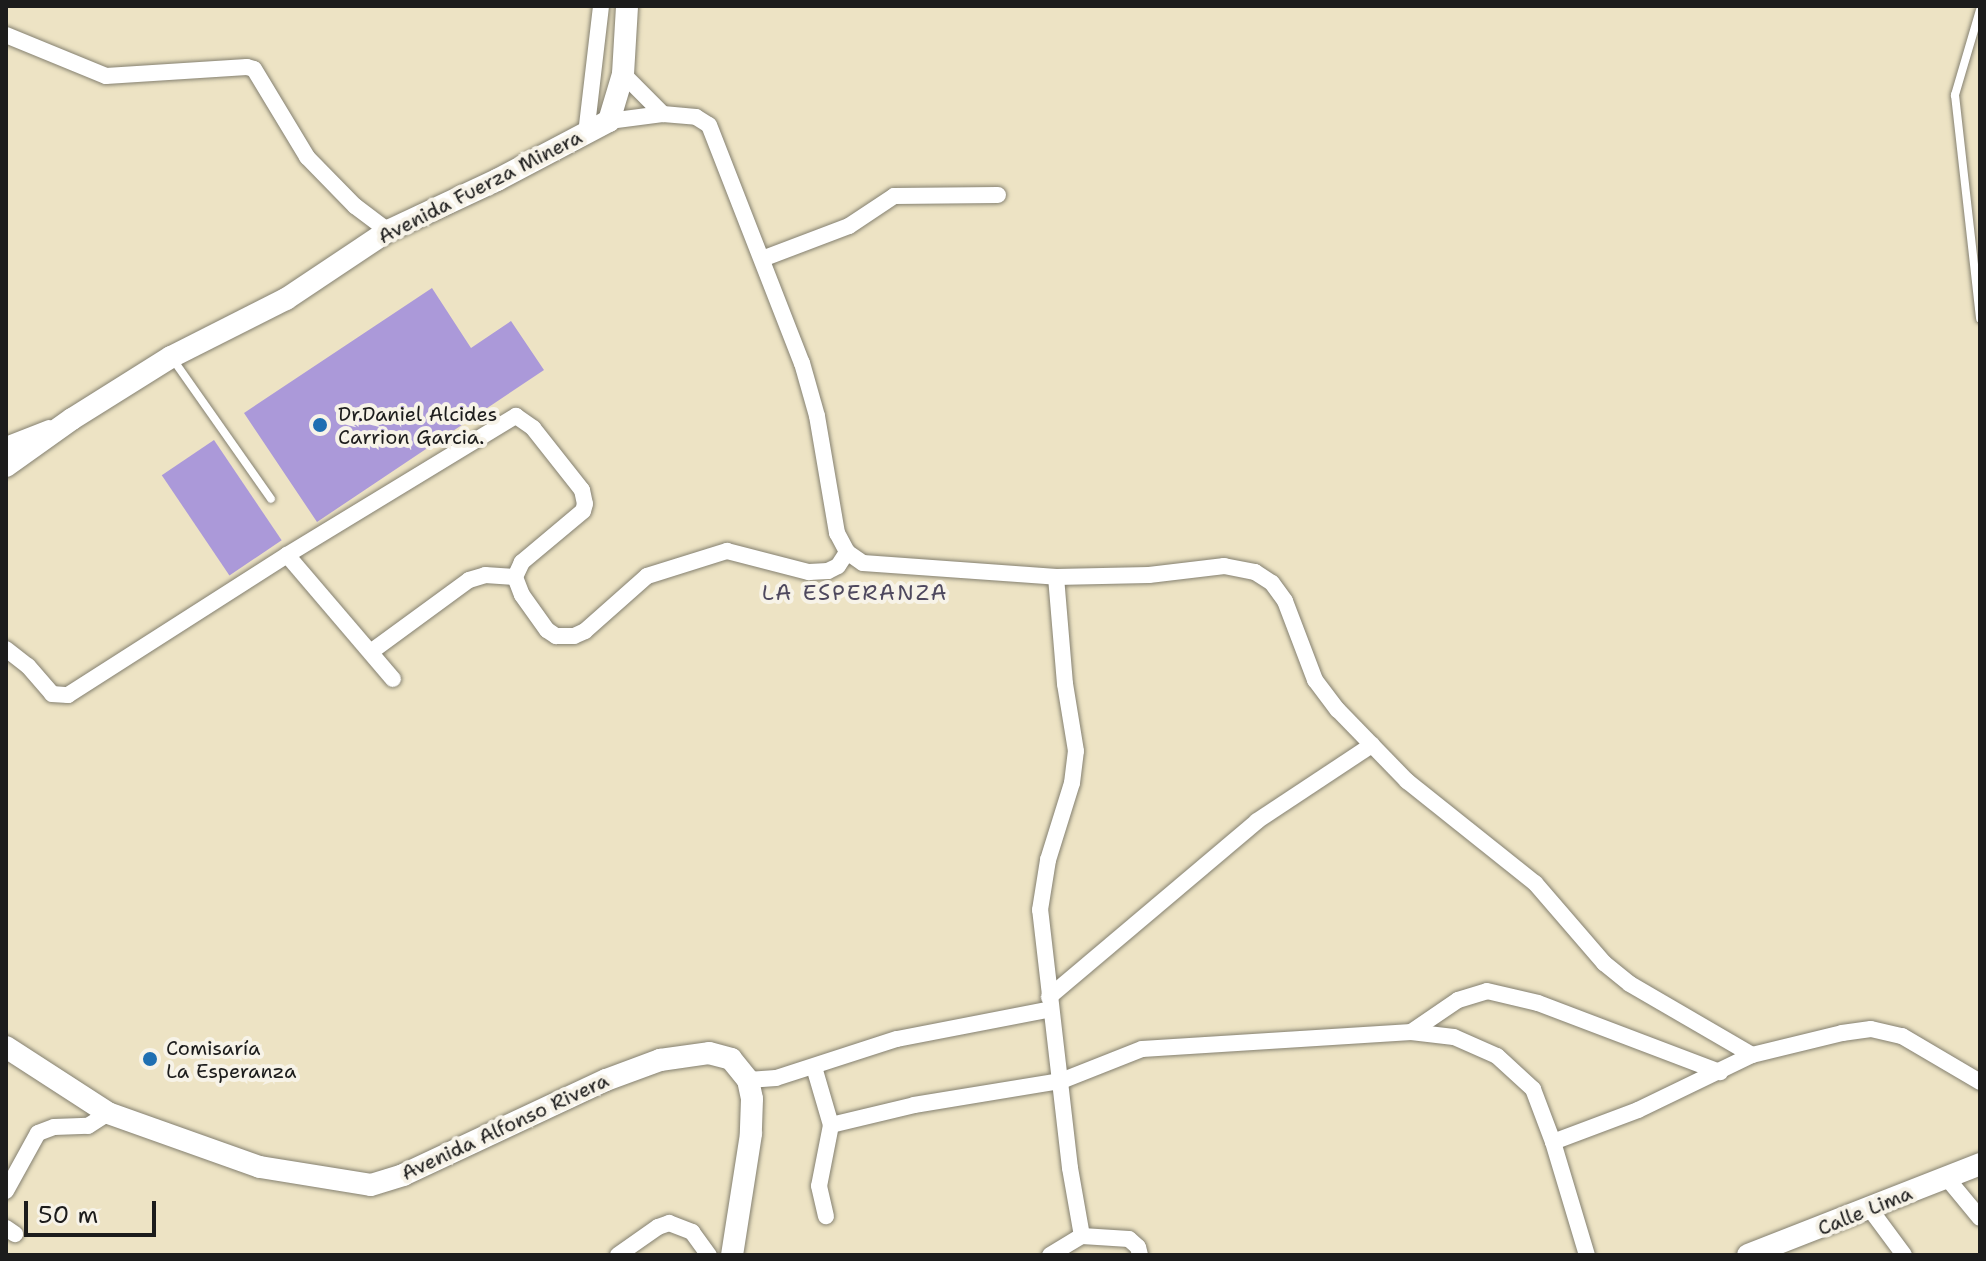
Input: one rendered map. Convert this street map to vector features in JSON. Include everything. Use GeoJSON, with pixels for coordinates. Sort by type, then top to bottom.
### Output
{"type":"FeatureCollection","features":[{"type":"Feature","properties":{"kind":"street"},"geometry":{"type":"LineString","coordinates":[[586,134],[601,6]]}},
{"type":"Feature","properties":{"kind":"street"},"geometry":{"type":"LineString","coordinates":[[627,6],[623,74],[609,121],[663,114],[696,117],[709,125],[806,376],[817,416],[837,533],[847,552],[863,563],[1056,577],[1149,575],[1224,566],[1255,572],[1272,583],[1285,601],[1315,680],[1407,781],[1535,883],[1604,963],[1630,984],[1752,1055]]}},
{"type":"Feature","properties":{"kind":"street"},"geometry":{"type":"LineString","coordinates":[[6,35],[106,76],[254,69],[307,157],[355,206],[388,231]]}},
{"type":"Feature","properties":{"kind":"street"},"geometry":{"type":"LineString","coordinates":[[623,74],[663,114]]}},
{"type":"Feature","properties":{"kind":"street","name":"Avenida Fuerza Minera"},"geometry":{"type":"LineString","coordinates":[[6,466],[72,419],[171,357],[286,299],[388,231],[609,121]]}},
{"type":"Feature","properties":{"kind":"street"},"geometry":{"type":"LineString","coordinates":[[762,259],[849,226],[894,196],[998,195]]}},
{"type":"Feature","properties":{"kind":"street"},"geometry":{"type":"LineString","coordinates":[[6,649],[28,666],[52,694],[68,695],[287,555],[516,416],[527,421],[582,490],[583,511],[522,562],[515,577],[522,595],[547,630],[564,637],[585,631],[647,576],[727,551],[809,572],[828,571],[838,566],[847,552]]}},
{"type":"Feature","properties":{"kind":"street"},"geometry":{"type":"LineString","coordinates":[[6,445],[72,419]]}},
{"type":"Feature","properties":{"kind":"street"},"geometry":{"type":"LineString","coordinates":[[287,555],[393,679]]}},
{"type":"Feature","properties":{"kind":"street"},"geometry":{"type":"LineString","coordinates":[[372,651],[469,580],[485,575],[515,577]]}},
{"type":"Feature","properties":{"kind":"street"},"geometry":{"type":"LineString","coordinates":[[1056,577],[1065,684],[1076,751],[1072,783],[1048,860],[1040,910],[1082,1236]]}},
{"type":"Feature","properties":{"kind":"street"},"geometry":{"type":"LineString","coordinates":[[732,1255],[751,1134],[752,1099],[748,1080],[776,1078],[897,1039],[1050,1003],[1257,821],[1372,745]]}},
{"type":"Feature","properties":{"kind":"street"},"geometry":{"type":"LineString","coordinates":[[1411,1032],[1458,1000],[1487,991],[1538,1003],[1720,1072]]}},
{"type":"Feature","properties":{"kind":"street"},"geometry":{"type":"LineString","coordinates":[[1553,1142],[1638,1110],[1752,1055],[1871,1029],[1902,1036],[1980,1082]]}},
{"type":"Feature","properties":{"kind":"street"},"geometry":{"type":"LineString","coordinates":[[831,1125],[914,1105],[1061,1081],[1142,1049],[1411,1032],[1454,1037],[1475,1044],[1516,1070],[1533,1089],[1553,1142],[1587,1255]]}},
{"type":"Feature","properties":{"kind":"street","name":"Avenida Alfonso Rivera"},"geometry":{"type":"LineString","coordinates":[[6,1047],[108,1113],[260,1167],[371,1185],[403,1175],[606,1080],[660,1060],[709,1053],[731,1059],[748,1080]]}},
{"type":"Feature","properties":{"kind":"street"},"geometry":{"type":"LineString","coordinates":[[814,1067],[831,1125],[819,1186],[826,1216]]}},
{"type":"Feature","properties":{"kind":"street"},"geometry":{"type":"LineString","coordinates":[[6,1191],[38,1133],[54,1127],[88,1126],[108,1113]]}},
{"type":"Feature","properties":{"kind":"street","name":"Calle Lima"},"geometry":{"type":"LineString","coordinates":[[1748,1255],[1980,1164]]}},
{"type":"Feature","properties":{"kind":"street"},"geometry":{"type":"LineString","coordinates":[[1946,1177],[1980,1218]]}},
{"type":"Feature","properties":{"kind":"street"},"geometry":{"type":"LineString","coordinates":[[1870,1209],[1904,1255]]}},
{"type":"Feature","properties":{"kind":"street"},"geometry":{"type":"LineString","coordinates":[[618,1255],[658,1227],[669,1223],[692,1232],[709,1255]]}},
{"type":"Feature","properties":{"kind":"street"},"geometry":{"type":"LineString","coordinates":[[1050,1255],[1082,1236],[1129,1239],[1138,1247],[1140,1255]]}},
{"type":"Feature","properties":{"kind":"lane"},"geometry":{"type":"LineString","coordinates":[[1980,10],[1955,95],[1980,319]]}},
{"type":"Feature","properties":{"kind":"lane"},"geometry":{"type":"LineString","coordinates":[[171,357],[271,499]]}},
{"type":"Feature","properties":{"kind":"building"},"geometry":{"type":"Polygon","coordinates":[[[432,288],[471,348],[511,321],[544,370],[317,522],[244,413],[432,288]]]}},
{"type":"Feature","properties":{"kind":"building"},"geometry":{"type":"Polygon","coordinates":[[[214,440],[282,540],[229,576],[162,475],[214,440]]]}},
{"type":"Feature","properties":{"kind":"place","name":"Dr.Daniel Alcides Carrion Garcia."},"geometry":{"type":"Point","coordinates":[320,425]}},
{"type":"Feature","properties":{"kind":"place","name":"Comisaría La Esperanza"},"geometry":{"type":"Point","coordinates":[150,1059]}},
{"type":"Feature","properties":{"kind":"district","name":"LA ESPERANZA"},"geometry":{"type":"Point","coordinates":[855,593]}}]}
